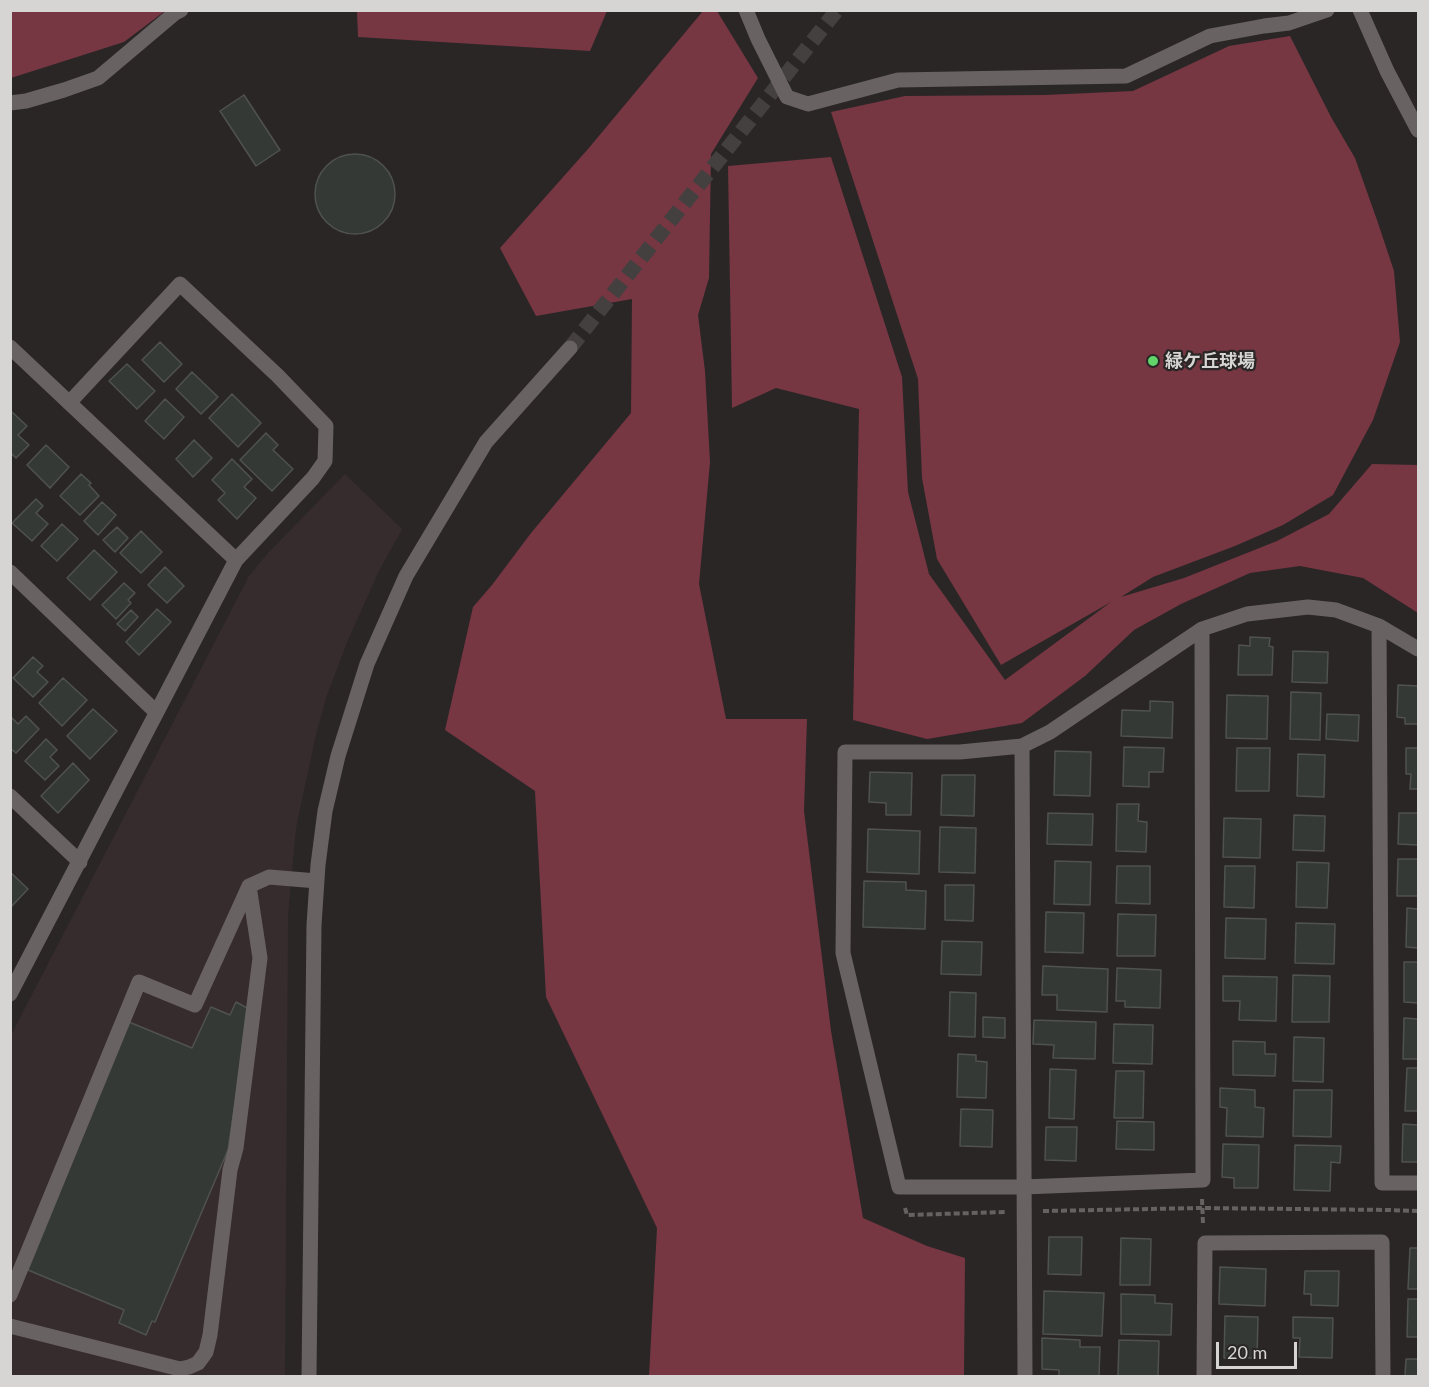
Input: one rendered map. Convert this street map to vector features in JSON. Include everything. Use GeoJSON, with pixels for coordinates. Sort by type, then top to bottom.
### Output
{"type":"FeatureCollection","features":[{"type":"Feature","properties":{"kind":"street"},"geometry":{"type":"LineString","coordinates":[[10,103],[36,98],[98,78],[181,10]]}},
{"type":"Feature","properties":{"kind":"street"},"geometry":{"type":"LineString","coordinates":[[746,10],[758,39],[788,97],[808,104],[898,80],[1126,76],[1210,36],[1289,24],[1327,10]]}},
{"type":"Feature","properties":{"kind":"street"},"geometry":{"type":"LineString","coordinates":[[1360,10],[1387,71],[1419,130]]}},
{"type":"Feature","properties":{"kind":"street"},"geometry":{"type":"LineString","coordinates":[[10,994],[236,560],[314,478],[326,461],[326,426],[262,361],[180,284],[69,403]]}},
{"type":"Feature","properties":{"kind":"street"},"geometry":{"type":"LineString","coordinates":[[10,347],[236,560]]}},
{"type":"Feature","properties":{"kind":"street"},"geometry":{"type":"LineString","coordinates":[[309,1377],[314,925],[325,811],[338,756],[367,664],[406,576],[486,442],[570,348]]}},
{"type":"Feature","properties":{"kind":"street"},"geometry":{"type":"LineString","coordinates":[[10,572],[156,712]]}},
{"type":"Feature","properties":{"kind":"street"},"geometry":{"type":"LineString","coordinates":[[1202,629],[1203,1180],[1023,1187],[899,1187],[843,952],[844,752],[960,752],[1022,746],[1050,732],[1202,629],[1247,614],[1308,607],[1336,610],[1379,626],[1419,649]]}},
{"type":"Feature","properties":{"kind":"street"},"geometry":{"type":"LineString","coordinates":[[1379,626],[1382,1183],[1419,1184]]}},
{"type":"Feature","properties":{"kind":"street"},"geometry":{"type":"LineString","coordinates":[[1022,746],[1025,1377]]}},
{"type":"Feature","properties":{"kind":"street"},"geometry":{"type":"LineString","coordinates":[[10,796],[80,862]]}},
{"type":"Feature","properties":{"kind":"street"},"geometry":{"type":"LineString","coordinates":[[10,1295],[139,982],[195,1005],[249,886],[269,877],[317,881]]}},
{"type":"Feature","properties":{"kind":"street"},"geometry":{"type":"LineString","coordinates":[[10,1326],[180,1369],[198,1363],[206,1352],[230,1170],[236,1148],[260,958],[249,886]]}},
{"type":"Feature","properties":{"kind":"street"},"geometry":{"type":"LineString","coordinates":[[1204,1377],[1205,1242],[1382,1242],[1383,1377]]}},
{"type":"Feature","properties":{"kind":"path"},"geometry":{"type":"LineString","coordinates":[[1203,1180],[1202,1208],[1205,1242]]}},
{"type":"Feature","properties":{"kind":"path"},"geometry":{"type":"LineString","coordinates":[[899,1187],[907,1215],[1202,1208],[1419,1211]]}},
{"type":"Feature","properties":{"kind":"shaded area"},"geometry":{"type":"Polygon","coordinates":[[[11,10],[165,11],[124,42],[11,78],[11,10]]]}},
{"type":"Feature","properties":{"kind":"shaded area"},"geometry":{"type":"Polygon","coordinates":[[[357,10],[607,11],[590,51],[358,37],[357,10]]]}},
{"type":"Feature","properties":{"kind":"shaded area"},"geometry":{"type":"Polygon","coordinates":[[[703,11],[717,11],[758,78],[711,154],[709,278],[698,315],[705,371],[710,462],[699,584],[726,719],[807,719],[804,811],[831,1031],[863,1218],[927,1246],[965,1258],[964,1376],[649,1376],[657,1228],[546,997],[535,791],[445,730],[473,607],[631,413],[632,299],[536,316],[500,248],[588,149],[703,11]]]}},
{"type":"Feature","properties":{"kind":"shaded area","name":"緑ケ丘球場"},"geometry":{"type":"Polygon","coordinates":[[[1290,36],[1331,117],[1355,158],[1394,271],[1400,342],[1373,420],[1333,495],[1283,525],[1153,577],[1121,597],[1184,578],[1277,541],[1329,514],[1372,464],[1418,465],[1418,613],[1363,578],[1300,566],[1250,573],[1181,604],[1134,630],[1085,676],[1022,723],[927,739],[853,720],[859,409],[776,388],[732,408],[728,166],[831,157],[902,377],[908,492],[929,574],[1005,680],[1111,602],[1001,665],[937,559],[922,478],[918,379],[831,112],[905,96],[1045,95],[1133,91],[1229,46],[1290,36]]]}},
{"type":"Feature","properties":{"kind":"shaded area"},"geometry":{"type":"Polygon","coordinates":[[[345,474],[402,529],[379,571],[348,640],[326,698],[296,828],[288,915],[285,1376],[11,1376],[10,1037],[249,576],[268,553],[345,474]]]}},
{"type":"Feature","properties":{"kind":"building"},"geometry":{"type":"Polygon","coordinates":[[[244,95],[280,150],[256,166],[220,111],[244,95]]]}},
{"type":"Feature","properties":{"kind":"building"},"geometry":{"type":"Polygon","coordinates":[[[355,154],[370,157],[383,166],[392,179],[395,194],[392,209],[383,222],[370,231],[355,234],[340,231],[327,222],[318,209],[315,194],[318,179],[327,166],[340,157],[355,154]]]}},
{"type":"Feature","properties":{"kind":"building"},"geometry":{"type":"Polygon","coordinates":[[[160,342],[182,364],[164,382],[142,360],[160,342]]]}},
{"type":"Feature","properties":{"kind":"building"},"geometry":{"type":"Polygon","coordinates":[[[127,364],[155,391],[137,409],[109,381],[127,364]]]}},
{"type":"Feature","properties":{"kind":"building"},"geometry":{"type":"Polygon","coordinates":[[[192,372],[218,397],[201,414],[176,389],[192,372]]]}},
{"type":"Feature","properties":{"kind":"building"},"geometry":{"type":"Polygon","coordinates":[[[232,394],[261,423],[238,447],[209,418],[232,394]]]}},
{"type":"Feature","properties":{"kind":"building"},"geometry":{"type":"Polygon","coordinates":[[[165,399],[184,417],[164,439],[145,421],[165,399]]]}},
{"type":"Feature","properties":{"kind":"building"},"geometry":{"type":"Polygon","coordinates":[[[12,412],[27,426],[18,435],[29,445],[16,458],[10,452],[10,413],[12,412]]]}},
{"type":"Feature","properties":{"kind":"building"},"geometry":{"type":"Polygon","coordinates":[[[266,433],[278,445],[273,450],[293,469],[272,491],[240,460],[266,433]]]}},
{"type":"Feature","properties":{"kind":"building"},"geometry":{"type":"Polygon","coordinates":[[[194,440],[212,458],[193,477],[176,459],[194,440]]]}},
{"type":"Feature","properties":{"kind":"building"},"geometry":{"type":"Polygon","coordinates":[[[46,445],[69,467],[50,488],[27,465],[46,445]]]}},
{"type":"Feature","properties":{"kind":"building"},"geometry":{"type":"Polygon","coordinates":[[[232,459],[252,479],[244,487],[256,498],[237,519],[218,500],[225,493],[212,480],[232,459]]]}},
{"type":"Feature","properties":{"kind":"building"},"geometry":{"type":"Polygon","coordinates":[[[81,474],[91,483],[89,485],[99,496],[80,515],[60,496],[81,474]]]}},
{"type":"Feature","properties":{"kind":"building"},"geometry":{"type":"Polygon","coordinates":[[[36,499],[43,506],[36,513],[48,524],[32,541],[12,523],[36,499]]]}},
{"type":"Feature","properties":{"kind":"building"},"geometry":{"type":"Polygon","coordinates":[[[102,502],[116,515],[98,535],[84,521],[102,502]]]}},
{"type":"Feature","properties":{"kind":"building"},"geometry":{"type":"Polygon","coordinates":[[[62,524],[78,539],[57,561],[41,546],[62,524]]]}},
{"type":"Feature","properties":{"kind":"building"},"geometry":{"type":"Polygon","coordinates":[[[117,527],[128,538],[115,552],[103,540],[117,527]]]}},
{"type":"Feature","properties":{"kind":"building"},"geometry":{"type":"Polygon","coordinates":[[[141,531],[162,552],[141,573],[120,553],[141,531]]]}},
{"type":"Feature","properties":{"kind":"building"},"geometry":{"type":"Polygon","coordinates":[[[94,550],[117,572],[90,600],[67,578],[94,550]]]}},
{"type":"Feature","properties":{"kind":"building"},"geometry":{"type":"Polygon","coordinates":[[[165,567],[184,586],[167,603],[148,585],[165,567]]]}},
{"type":"Feature","properties":{"kind":"building"},"geometry":{"type":"Polygon","coordinates":[[[124,583],[135,593],[128,600],[131,603],[116,619],[102,605],[124,583]]]}},
{"type":"Feature","properties":{"kind":"building"},"geometry":{"type":"Polygon","coordinates":[[[157,609],[171,622],[139,655],[126,642],[157,609]]]}},
{"type":"Feature","properties":{"kind":"building"},"geometry":{"type":"Polygon","coordinates":[[[131,610],[138,617],[125,631],[117,624],[131,610]]]}},
{"type":"Feature","properties":{"kind":"building"},"geometry":{"type":"Polygon","coordinates":[[[1250,637],[1270,638],[1269,646],[1273,647],[1272,675],[1238,675],[1239,645],[1250,646],[1250,637]]]}},
{"type":"Feature","properties":{"kind":"building"},"geometry":{"type":"Polygon","coordinates":[[[1293,651],[1328,652],[1327,683],[1292,682],[1293,651]]]}},
{"type":"Feature","properties":{"kind":"building"},"geometry":{"type":"Polygon","coordinates":[[[33,657],[43,666],[37,672],[48,682],[33,697],[13,678],[33,657]]]}},
{"type":"Feature","properties":{"kind":"building"},"geometry":{"type":"Polygon","coordinates":[[[63,678],[87,700],[62,726],[39,703],[63,678]]]}},
{"type":"Feature","properties":{"kind":"building"},"geometry":{"type":"Polygon","coordinates":[[[1398,685],[1418,686],[1418,724],[1405,724],[1405,718],[1397,717],[1398,685]]]}},
{"type":"Feature","properties":{"kind":"building"},"geometry":{"type":"Polygon","coordinates":[[[1291,692],[1321,693],[1320,740],[1290,739],[1291,692]]]}},
{"type":"Feature","properties":{"kind":"building"},"geometry":{"type":"Polygon","coordinates":[[[1227,695],[1268,696],[1267,739],[1226,738],[1227,695]]]}},
{"type":"Feature","properties":{"kind":"building"},"geometry":{"type":"Polygon","coordinates":[[[1150,701],[1173,702],[1172,738],[1121,736],[1122,710],[1150,711],[1150,701]]]}},
{"type":"Feature","properties":{"kind":"building"},"geometry":{"type":"Polygon","coordinates":[[[93,709],[117,731],[90,759],[67,736],[93,709]]]}},
{"type":"Feature","properties":{"kind":"building"},"geometry":{"type":"Polygon","coordinates":[[[1327,714],[1359,715],[1358,741],[1326,739],[1327,714]]]}},
{"type":"Feature","properties":{"kind":"building"},"geometry":{"type":"Polygon","coordinates":[[[10,716],[18,724],[26,716],[39,729],[16,753],[10,748],[10,716]]]}},
{"type":"Feature","properties":{"kind":"building"},"geometry":{"type":"Polygon","coordinates":[[[46,739],[57,750],[50,757],[59,766],[45,780],[25,761],[46,739]]]}},
{"type":"Feature","properties":{"kind":"building"},"geometry":{"type":"Polygon","coordinates":[[[1124,747],[1164,748],[1163,772],[1149,772],[1149,787],[1123,786],[1124,747]]]}},
{"type":"Feature","properties":{"kind":"building"},"geometry":{"type":"Polygon","coordinates":[[[1237,748],[1270,748],[1269,791],[1236,791],[1237,748]]]}},
{"type":"Feature","properties":{"kind":"building"},"geometry":{"type":"Polygon","coordinates":[[[1406,748],[1418,748],[1418,789],[1410,789],[1411,774],[1406,774],[1406,748]]]}},
{"type":"Feature","properties":{"kind":"building"},"geometry":{"type":"Polygon","coordinates":[[[1055,751],[1091,752],[1090,796],[1054,795],[1055,751]]]}},
{"type":"Feature","properties":{"kind":"building"},"geometry":{"type":"Polygon","coordinates":[[[1298,754],[1325,755],[1324,797],[1297,796],[1298,754]]]}},
{"type":"Feature","properties":{"kind":"building"},"geometry":{"type":"Polygon","coordinates":[[[73,763],[89,780],[58,813],[41,796],[73,763]]]}},
{"type":"Feature","properties":{"kind":"building"},"geometry":{"type":"Polygon","coordinates":[[[870,772],[912,773],[911,815],[886,815],[886,803],[869,802],[870,772]]]}},
{"type":"Feature","properties":{"kind":"building"},"geometry":{"type":"Polygon","coordinates":[[[942,775],[975,775],[974,816],[941,815],[942,775]]]}},
{"type":"Feature","properties":{"kind":"building"},"geometry":{"type":"Polygon","coordinates":[[[1117,804],[1139,804],[1138,821],[1147,822],[1146,852],[1116,851],[1117,804]]]}},
{"type":"Feature","properties":{"kind":"building"},"geometry":{"type":"Polygon","coordinates":[[[1048,813],[1093,814],[1092,845],[1047,844],[1048,813]]]}},
{"type":"Feature","properties":{"kind":"building"},"geometry":{"type":"Polygon","coordinates":[[[1399,813],[1418,813],[1418,845],[1398,844],[1399,813]]]}},
{"type":"Feature","properties":{"kind":"building"},"geometry":{"type":"Polygon","coordinates":[[[1294,815],[1325,816],[1324,851],[1293,850],[1294,815]]]}},
{"type":"Feature","properties":{"kind":"building"},"geometry":{"type":"Polygon","coordinates":[[[1224,818],[1261,819],[1260,858],[1223,857],[1224,818]]]}},
{"type":"Feature","properties":{"kind":"building"},"geometry":{"type":"Polygon","coordinates":[[[940,827],[976,828],[975,873],[939,872],[940,827]]]}},
{"type":"Feature","properties":{"kind":"building"},"geometry":{"type":"Polygon","coordinates":[[[868,829],[920,831],[919,874],[867,872],[868,829]]]}},
{"type":"Feature","properties":{"kind":"building"},"geometry":{"type":"Polygon","coordinates":[[[1398,859],[1418,859],[1418,896],[1397,896],[1398,859]]]}},
{"type":"Feature","properties":{"kind":"building"},"geometry":{"type":"Polygon","coordinates":[[[1055,861],[1091,862],[1090,905],[1054,904],[1055,861]]]}},
{"type":"Feature","properties":{"kind":"building"},"geometry":{"type":"Polygon","coordinates":[[[1297,862],[1329,863],[1327,908],[1296,907],[1297,862]]]}},
{"type":"Feature","properties":{"kind":"building"},"geometry":{"type":"Polygon","coordinates":[[[1117,866],[1150,866],[1150,904],[1116,903],[1117,866]]]}},
{"type":"Feature","properties":{"kind":"building"},"geometry":{"type":"Polygon","coordinates":[[[1225,866],[1255,866],[1254,908],[1224,907],[1225,866]]]}},
{"type":"Feature","properties":{"kind":"building"},"geometry":{"type":"Polygon","coordinates":[[[10,872],[28,889],[11,907],[10,906],[10,872]]]}},
{"type":"Feature","properties":{"kind":"building"},"geometry":{"type":"Polygon","coordinates":[[[864,881],[906,882],[906,890],[926,891],[925,929],[863,927],[864,881]]]}},
{"type":"Feature","properties":{"kind":"building"},"geometry":{"type":"Polygon","coordinates":[[[945,885],[974,885],[973,921],[945,920],[945,885]]]}},
{"type":"Feature","properties":{"kind":"building"},"geometry":{"type":"Polygon","coordinates":[[[1407,908],[1418,909],[1418,948],[1406,947],[1407,908]]]}},
{"type":"Feature","properties":{"kind":"building"},"geometry":{"type":"Polygon","coordinates":[[[1046,912],[1084,913],[1083,953],[1045,952],[1046,912]]]}},
{"type":"Feature","properties":{"kind":"building"},"geometry":{"type":"Polygon","coordinates":[[[1118,914],[1156,915],[1155,956],[1117,956],[1118,914]]]}},
{"type":"Feature","properties":{"kind":"building"},"geometry":{"type":"Polygon","coordinates":[[[1226,918],[1266,919],[1265,959],[1225,958],[1226,918]]]}},
{"type":"Feature","properties":{"kind":"building"},"geometry":{"type":"Polygon","coordinates":[[[1296,923],[1335,924],[1334,964],[1295,963],[1296,923]]]}},
{"type":"Feature","properties":{"kind":"building"},"geometry":{"type":"Polygon","coordinates":[[[942,941],[982,942],[981,975],[941,974],[942,941]]]}},
{"type":"Feature","properties":{"kind":"building"},"geometry":{"type":"Polygon","coordinates":[[[1404,962],[1418,962],[1418,1003],[1404,1002],[1404,962]]]}},
{"type":"Feature","properties":{"kind":"building"},"geometry":{"type":"Polygon","coordinates":[[[1043,966],[1108,969],[1107,1012],[1057,1010],[1057,995],[1042,995],[1043,966]]]}},
{"type":"Feature","properties":{"kind":"building"},"geometry":{"type":"Polygon","coordinates":[[[1117,968],[1161,970],[1160,1008],[1125,1007],[1125,1001],[1116,1001],[1117,968]]]}},
{"type":"Feature","properties":{"kind":"building"},"geometry":{"type":"Polygon","coordinates":[[[1293,975],[1330,976],[1329,1022],[1292,1022],[1293,975]]]}},
{"type":"Feature","properties":{"kind":"building"},"geometry":{"type":"Polygon","coordinates":[[[1223,976],[1277,977],[1276,1021],[1239,1020],[1240,1001],[1223,1001],[1223,976]]]}},
{"type":"Feature","properties":{"kind":"building"},"geometry":{"type":"Polygon","coordinates":[[[950,992],[976,993],[975,1037],[949,1036],[950,992]]]}},
{"type":"Feature","properties":{"kind":"building"},"geometry":{"type":"Polygon","coordinates":[[[236,1002],[249,1009],[228,1150],[155,1322],[152,1321],[146,1335],[119,1323],[124,1310],[28,1270],[129,1022],[192,1048],[211,1007],[230,1015],[236,1002]]]}},
{"type":"Feature","properties":{"kind":"building"},"geometry":{"type":"Polygon","coordinates":[[[983,1017],[1005,1018],[1005,1038],[983,1037],[983,1017]]]}},
{"type":"Feature","properties":{"kind":"building"},"geometry":{"type":"Polygon","coordinates":[[[1404,1018],[1418,1019],[1418,1059],[1403,1059],[1404,1018]]]}},
{"type":"Feature","properties":{"kind":"building"},"geometry":{"type":"Polygon","coordinates":[[[1034,1020],[1096,1022],[1095,1059],[1053,1058],[1054,1045],[1033,1044],[1034,1020]]]}},
{"type":"Feature","properties":{"kind":"building"},"geometry":{"type":"Polygon","coordinates":[[[1114,1024],[1153,1025],[1152,1064],[1113,1063],[1114,1024]]]}},
{"type":"Feature","properties":{"kind":"building"},"geometry":{"type":"Polygon","coordinates":[[[1294,1037],[1324,1038],[1323,1082],[1293,1081],[1294,1037]]]}},
{"type":"Feature","properties":{"kind":"building"},"geometry":{"type":"Polygon","coordinates":[[[1233,1041],[1265,1042],[1265,1054],[1276,1054],[1275,1076],[1233,1075],[1233,1041]]]}},
{"type":"Feature","properties":{"kind":"building"},"geometry":{"type":"Polygon","coordinates":[[[958,1054],[976,1055],[976,1061],[987,1062],[986,1098],[957,1097],[958,1054]]]}},
{"type":"Feature","properties":{"kind":"building"},"geometry":{"type":"Polygon","coordinates":[[[1407,1068],[1418,1068],[1418,1111],[1405,1111],[1407,1068]]]}},
{"type":"Feature","properties":{"kind":"building"},"geometry":{"type":"Polygon","coordinates":[[[1050,1069],[1076,1070],[1074,1119],[1049,1118],[1050,1069]]]}},
{"type":"Feature","properties":{"kind":"building"},"geometry":{"type":"Polygon","coordinates":[[[1116,1071],[1144,1071],[1143,1118],[1114,1118],[1116,1071]]]}},
{"type":"Feature","properties":{"kind":"building"},"geometry":{"type":"Polygon","coordinates":[[[1220,1088],[1255,1090],[1255,1107],[1264,1108],[1263,1137],[1226,1136],[1227,1108],[1220,1107],[1220,1088]]]}},
{"type":"Feature","properties":{"kind":"building"},"geometry":{"type":"Polygon","coordinates":[[[1294,1090],[1332,1090],[1331,1137],[1293,1136],[1294,1090]]]}},
{"type":"Feature","properties":{"kind":"building"},"geometry":{"type":"Polygon","coordinates":[[[961,1109],[993,1110],[992,1147],[960,1146],[961,1109]]]}},
{"type":"Feature","properties":{"kind":"building"},"geometry":{"type":"Polygon","coordinates":[[[1117,1121],[1154,1122],[1154,1150],[1116,1149],[1117,1121]]]}},
{"type":"Feature","properties":{"kind":"building"},"geometry":{"type":"Polygon","coordinates":[[[1403,1124],[1418,1125],[1418,1162],[1402,1162],[1403,1124]]]}},
{"type":"Feature","properties":{"kind":"building"},"geometry":{"type":"Polygon","coordinates":[[[1046,1127],[1077,1127],[1076,1161],[1045,1160],[1046,1127]]]}},
{"type":"Feature","properties":{"kind":"building"},"geometry":{"type":"Polygon","coordinates":[[[1223,1144],[1259,1145],[1258,1188],[1234,1188],[1234,1178],[1222,1177],[1223,1144]]]}},
{"type":"Feature","properties":{"kind":"building"},"geometry":{"type":"Polygon","coordinates":[[[1295,1145],[1341,1146],[1340,1163],[1331,1162],[1330,1191],[1294,1190],[1295,1145]]]}},
{"type":"Feature","properties":{"kind":"building"},"geometry":{"type":"Polygon","coordinates":[[[1049,1237],[1082,1237],[1081,1275],[1048,1274],[1049,1237]]]}},
{"type":"Feature","properties":{"kind":"building"},"geometry":{"type":"Polygon","coordinates":[[[1121,1238],[1151,1239],[1150,1285],[1120,1285],[1121,1238]]]}},
{"type":"Feature","properties":{"kind":"building"},"geometry":{"type":"Polygon","coordinates":[[[1410,1248],[1418,1248],[1418,1289],[1408,1289],[1410,1248]]]}},
{"type":"Feature","properties":{"kind":"building"},"geometry":{"type":"Polygon","coordinates":[[[1220,1267],[1266,1269],[1265,1306],[1219,1304],[1220,1267]]]}},
{"type":"Feature","properties":{"kind":"building"},"geometry":{"type":"Polygon","coordinates":[[[1305,1271],[1339,1271],[1338,1306],[1311,1305],[1311,1294],[1304,1294],[1305,1271]]]}},
{"type":"Feature","properties":{"kind":"building"},"geometry":{"type":"Polygon","coordinates":[[[1044,1291],[1104,1293],[1102,1336],[1043,1334],[1044,1291]]]}},
{"type":"Feature","properties":{"kind":"building"},"geometry":{"type":"Polygon","coordinates":[[[1121,1294],[1155,1295],[1155,1303],[1172,1304],[1171,1335],[1121,1334],[1121,1294]]]}},
{"type":"Feature","properties":{"kind":"building"},"geometry":{"type":"Polygon","coordinates":[[[1408,1299],[1418,1299],[1418,1337],[1407,1337],[1408,1299]]]}},
{"type":"Feature","properties":{"kind":"building"},"geometry":{"type":"Polygon","coordinates":[[[1225,1316],[1258,1317],[1257,1358],[1224,1358],[1225,1316]]]}},
{"type":"Feature","properties":{"kind":"building"},"geometry":{"type":"Polygon","coordinates":[[[1293,1317],[1333,1318],[1332,1358],[1299,1357],[1300,1338],[1293,1338],[1293,1317]]]}},
{"type":"Feature","properties":{"kind":"building"},"geometry":{"type":"Polygon","coordinates":[[[1042,1338],[1080,1340],[1080,1347],[1100,1347],[1099,1376],[1059,1376],[1059,1370],[1042,1369],[1042,1338]]]}},
{"type":"Feature","properties":{"kind":"building"},"geometry":{"type":"Polygon","coordinates":[[[1119,1340],[1159,1341],[1158,1376],[1118,1376],[1119,1340]]]}},
{"type":"Feature","properties":{"kind":"building"},"geometry":{"type":"Polygon","coordinates":[[[1406,1359],[1418,1359],[1418,1376],[1405,1376],[1406,1359]]]}},
{"type":"Feature","properties":{"kind":"tunnel"},"geometry":{"type":"LineString","coordinates":[[570,348],[837,10]]}},
{"type":"Feature","properties":{"kind":"place","name":"緑ケ丘球場"},"geometry":{"type":"Point","coordinates":[1153,361]}}]}
